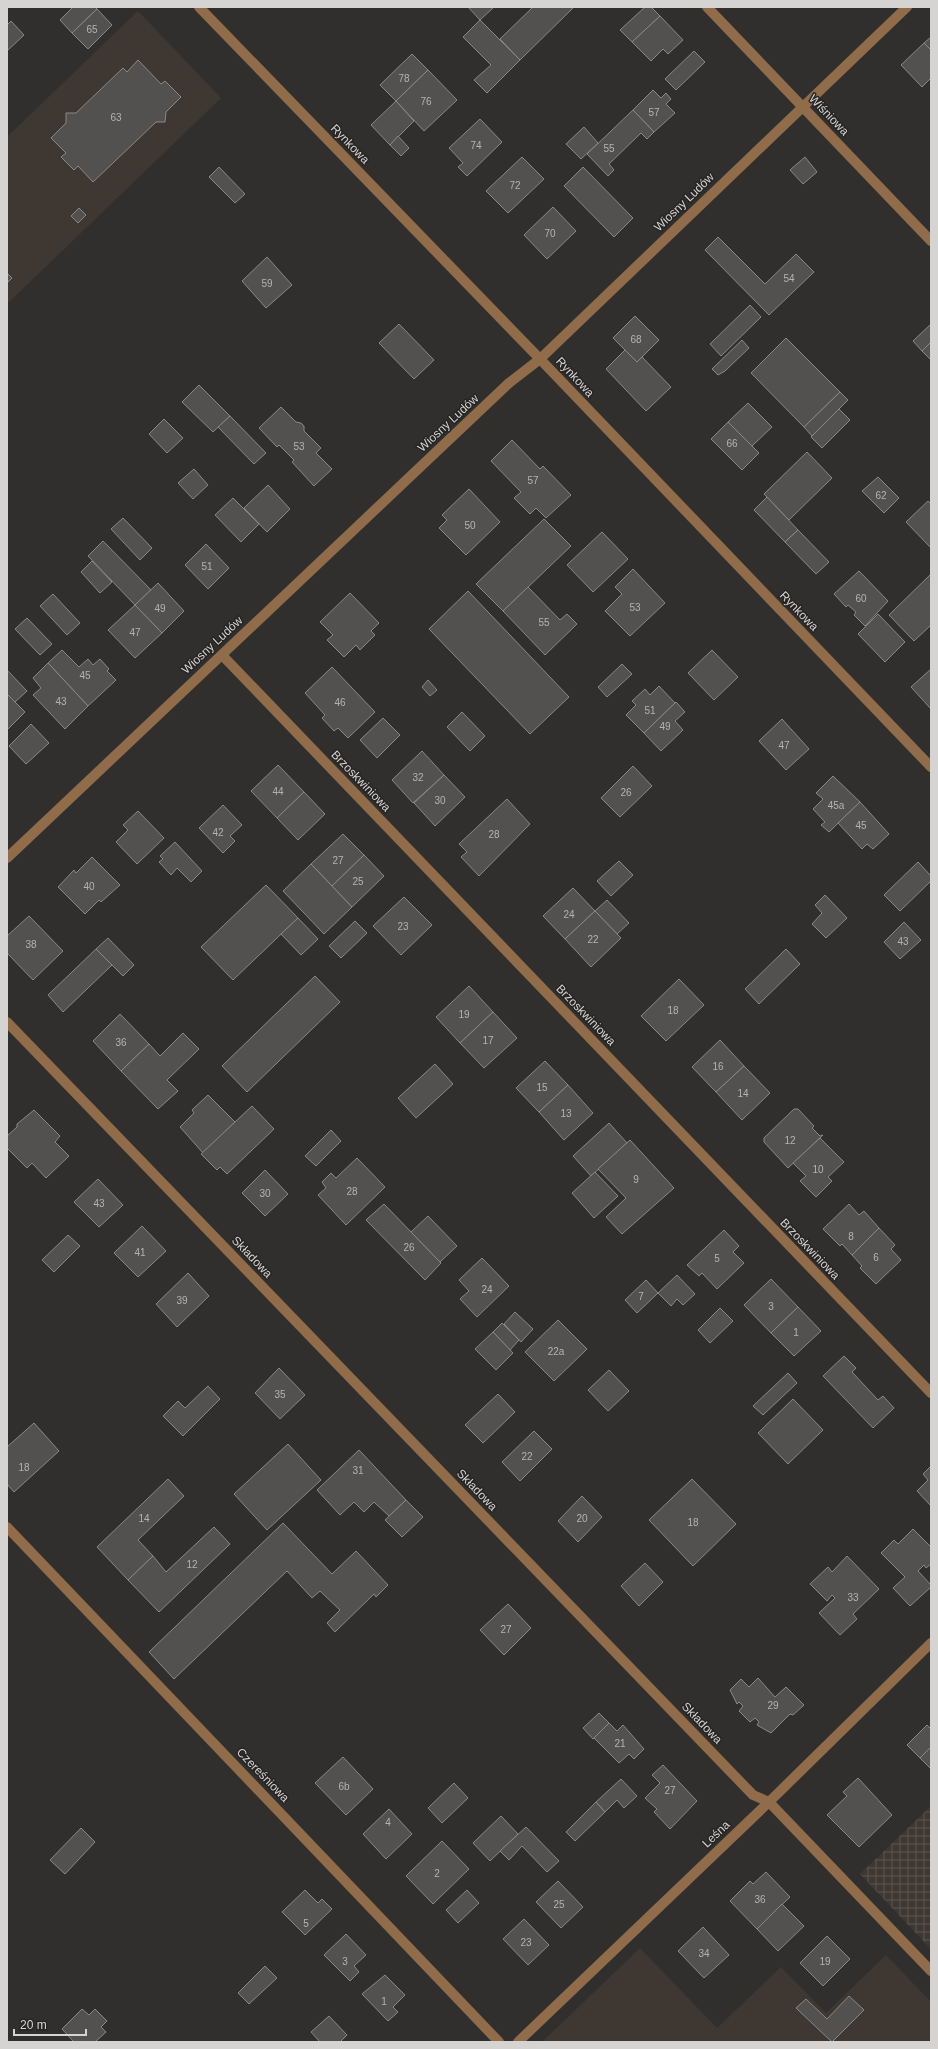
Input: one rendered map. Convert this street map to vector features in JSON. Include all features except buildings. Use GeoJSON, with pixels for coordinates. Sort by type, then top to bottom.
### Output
{"type":"FeatureCollection","features":[{"type":"Feature","properties":{"kind":"street","name":"Rynkowa"},"geometry":{"type":"LineString","coordinates":[[199,7],[540,359],[931,767]]}},
{"type":"Feature","properties":{"kind":"street","name":"Wiśniowa"},"geometry":{"type":"LineString","coordinates":[[707,7],[931,241]]}},
{"type":"Feature","properties":{"kind":"street","name":"Wiosny Ludów"},"geometry":{"type":"LineString","coordinates":[[7,858],[508,383],[540,359],[907,7]]}},
{"type":"Feature","properties":{"kind":"street","name":"Brzoskwiniowa"},"geometry":{"type":"LineString","coordinates":[[222,655],[931,1393]]}},
{"type":"Feature","properties":{"kind":"street","name":"Składowa"},"geometry":{"type":"LineString","coordinates":[[7,1022],[753,1794],[769,1802],[931,1971]]}},
{"type":"Feature","properties":{"kind":"street","name":"Czereśniowa"},"geometry":{"type":"LineString","coordinates":[[7,1527],[499,2042]]}},
{"type":"Feature","properties":{"kind":"street","name":"Leśna"},"geometry":{"type":"LineString","coordinates":[[518,2042],[769,1802],[931,1643]]}},
{"type":"Feature","properties":{"kind":"shaded area"},"geometry":{"type":"Polygon","coordinates":[[[138,11],[221,98],[7,304],[7,137],[138,11]]]}},
{"type":"Feature","properties":{"kind":"shaded area"},"geometry":{"type":"Polygon","coordinates":[[[931,1806],[931,1949],[860,1874],[931,1806]]]}},
{"type":"Feature","properties":{"kind":"shaded area"},"geometry":{"type":"Polygon","coordinates":[[[640,1948],[717,2028],[781,1967],[826,2013],[886,1955],[931,2002],[931,2042],[542,2042],[640,1948]]]}}]}
